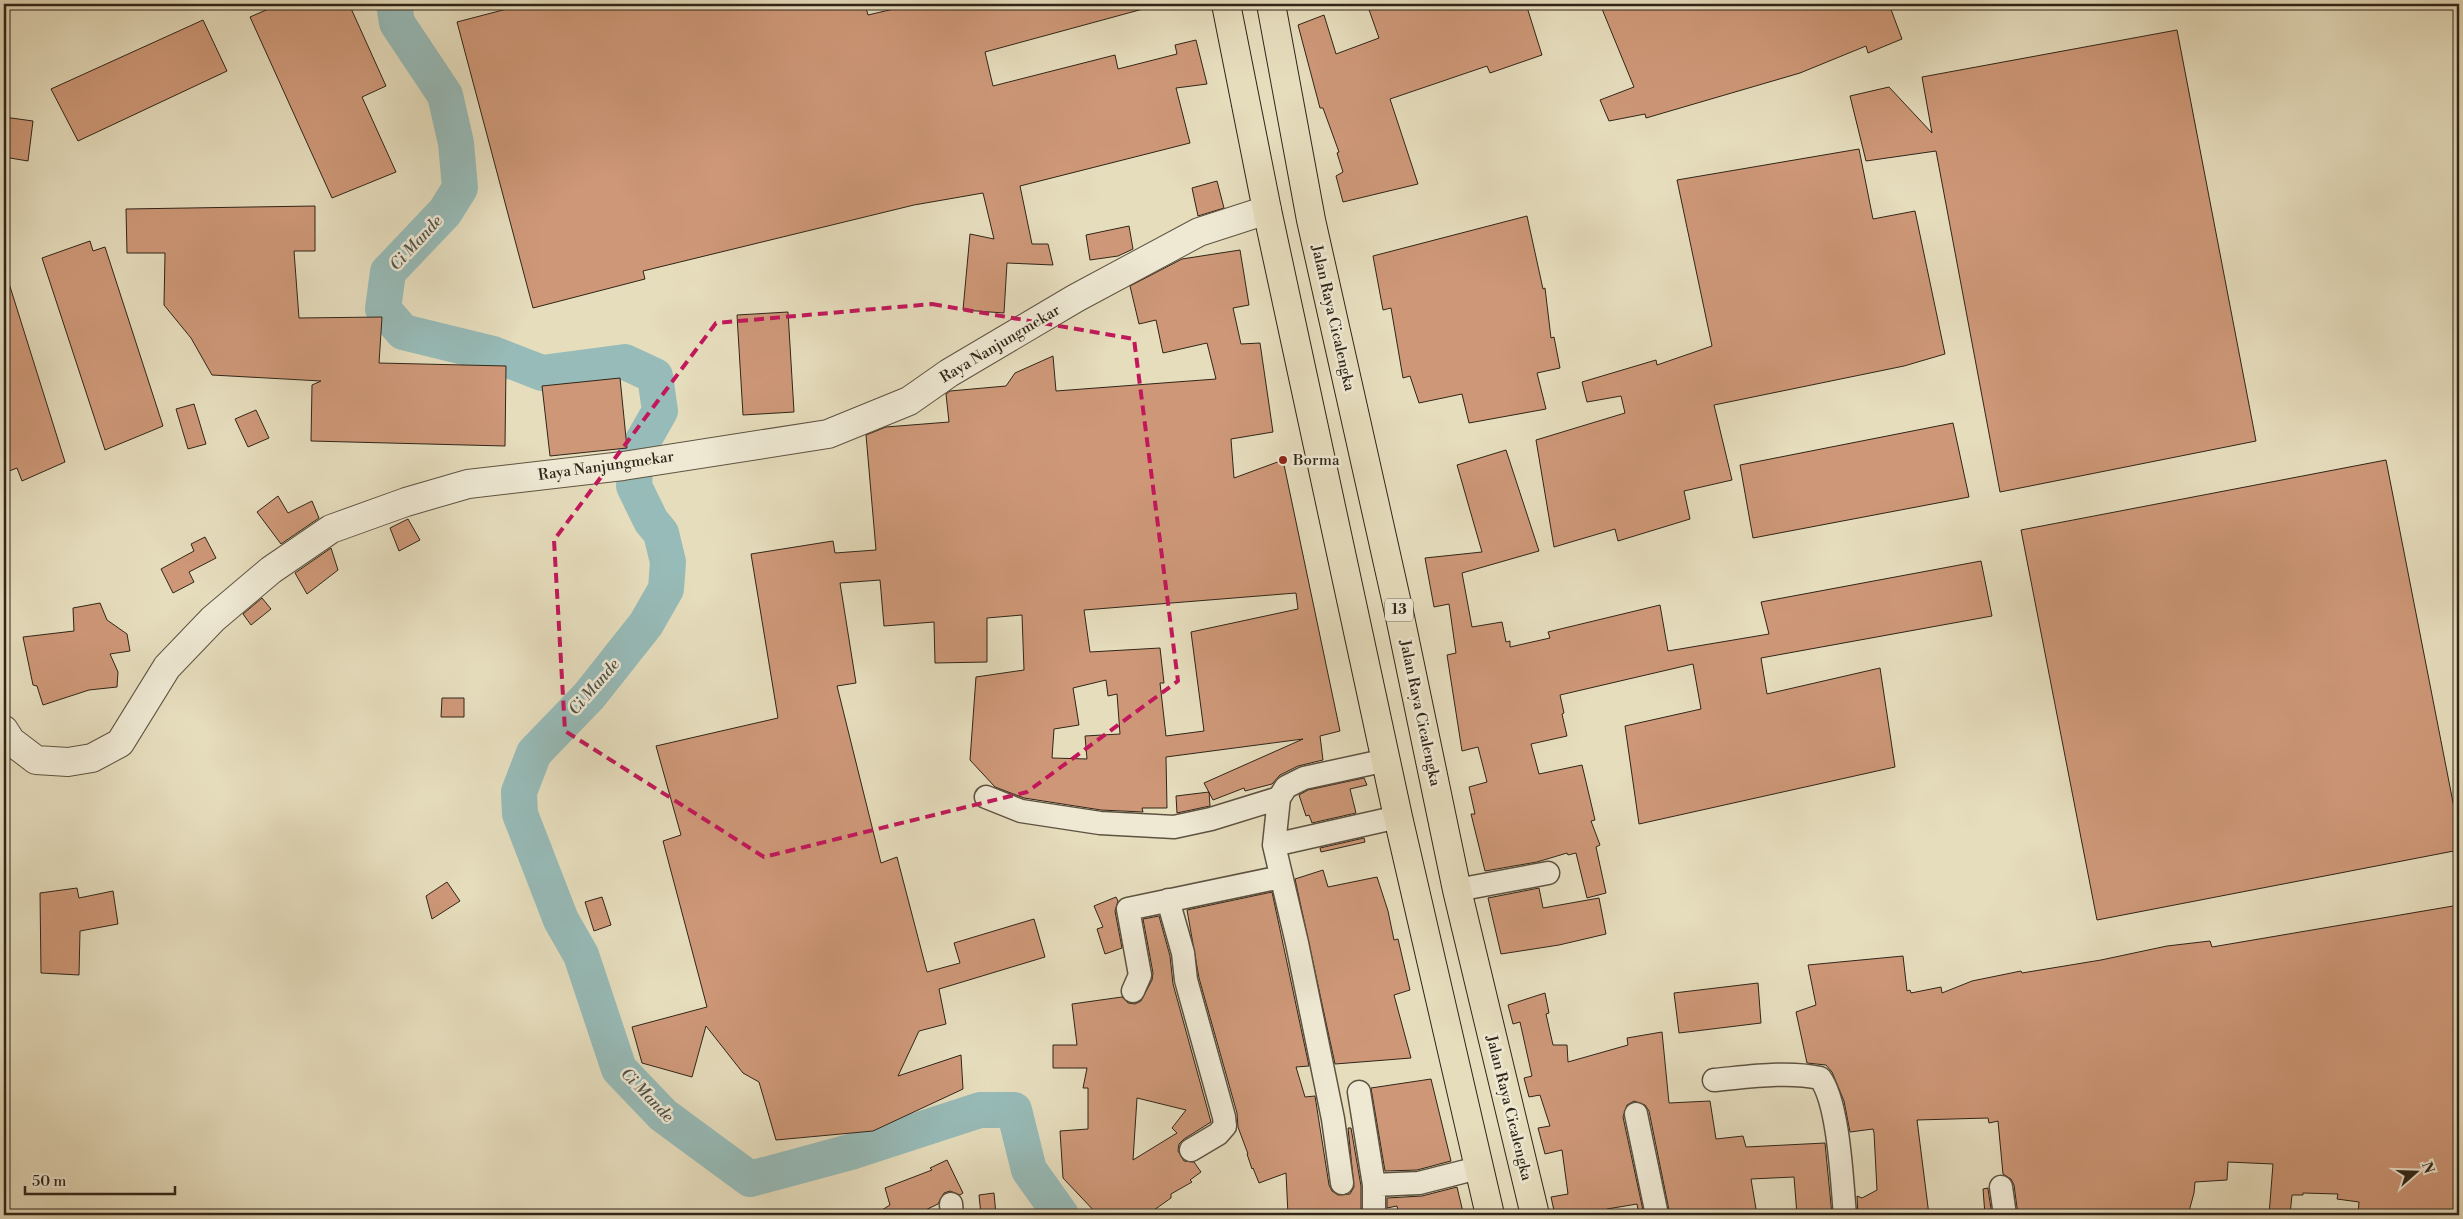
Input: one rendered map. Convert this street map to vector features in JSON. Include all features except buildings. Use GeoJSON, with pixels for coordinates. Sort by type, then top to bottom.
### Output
{"type":"FeatureCollection","features":[{"type":"Feature","properties":{"kind":"highway"},"geometry":{"type":"LineString","coordinates":[[1226,4],[1267,210],[1398,817],[1490,1215]]}},
{"type":"Feature","properties":{"kind":"highway","name":"Jalan Raya Cicalengka"},"geometry":{"type":"LineString","coordinates":[[1271,4],[1312,220],[1400,617],[1457,890],[1535,1215]]}},
{"type":"Feature","properties":{"kind":"street","name":"Raya Nanjungmekar"},"geometry":{"type":"LineString","coordinates":[[4,730],[11,741],[36,760],[68,762],[92,758],[120,743],[167,667],[213,619],[271,570],[331,529],[406,502],[468,484],[623,466],[828,434],[909,401],[950,373],[1076,298],[1199,232],[1267,210]]}},
{"type":"Feature","properties":{"kind":"street"},"geometry":{"type":"LineString","coordinates":[[1342,1183],[1333,1119],[1297,943],[1274,845],[1279,798],[1286,787],[1304,778],[1387,760]]}},
{"type":"Feature","properties":{"kind":"street"},"geometry":{"type":"LineString","coordinates":[[986,797],[1020,811],[1100,823],[1174,826],[1211,819],[1279,798]]}},
{"type":"Feature","properties":{"kind":"street"},"geometry":{"type":"LineString","coordinates":[[1274,845],[1398,817]]}},
{"type":"Feature","properties":{"kind":"street"},"geometry":{"type":"LineString","coordinates":[[1457,890],[1548,873]]}},
{"type":"Feature","properties":{"kind":"street"},"geometry":{"type":"LineString","coordinates":[[1133,991],[1140,975],[1128,910],[1281,877]]}},
{"type":"Feature","properties":{"kind":"street"},"geometry":{"type":"LineString","coordinates":[[1168,900],[1183,953],[1186,980],[1225,1126],[1218,1134],[1191,1150]]}},
{"type":"Feature","properties":{"kind":"street"},"geometry":{"type":"LineString","coordinates":[[1714,1080],[1766,1076],[1811,1076],[1820,1078],[1824,1084],[1835,1124],[1840,1153],[1845,1215]]}},
{"type":"Feature","properties":{"kind":"street"},"geometry":{"type":"LineString","coordinates":[[1359,1092],[1362,1121],[1374,1185],[1374,1215]]}},
{"type":"Feature","properties":{"kind":"street"},"geometry":{"type":"LineString","coordinates":[[1636,1114],[1657,1215]]}},
{"type":"Feature","properties":{"kind":"street"},"geometry":{"type":"LineString","coordinates":[[1374,1185],[1419,1183],[1478,1168]]}},
{"type":"Feature","properties":{"kind":"street"},"geometry":{"type":"LineString","coordinates":[[2001,1187],[2006,1215]]}},
{"type":"Feature","properties":{"kind":"highlighted area"},"geometry":{"type":"Polygon","coordinates":[[[932,304],[1134,339],[1178,681],[1027,792],[764,857],[565,731],[554,540],[716,323],[932,304]]]}},
{"type":"Feature","properties":{"kind":"waterway","name":"Ci Mande"},"geometry":{"type":"LineString","coordinates":[[394,4],[397,23],[445,95],[456,143],[460,188],[445,212],[388,272],[383,309],[403,332],[493,354],[542,373],[625,362],[655,376],[660,411],[636,453],[634,486],[651,521],[661,533],[668,562],[666,589],[646,624],[589,696],[534,753],[519,792],[520,814],[561,920],[581,955],[619,1069],[663,1115],[750,1179],[854,1151],[980,1110],[1014,1110],[1029,1170],[1061,1215]]}},
{"type":"Feature","properties":{"kind":"place","name":"Borma"},"geometry":{"type":"Point","coordinates":[1283,460]}}]}
